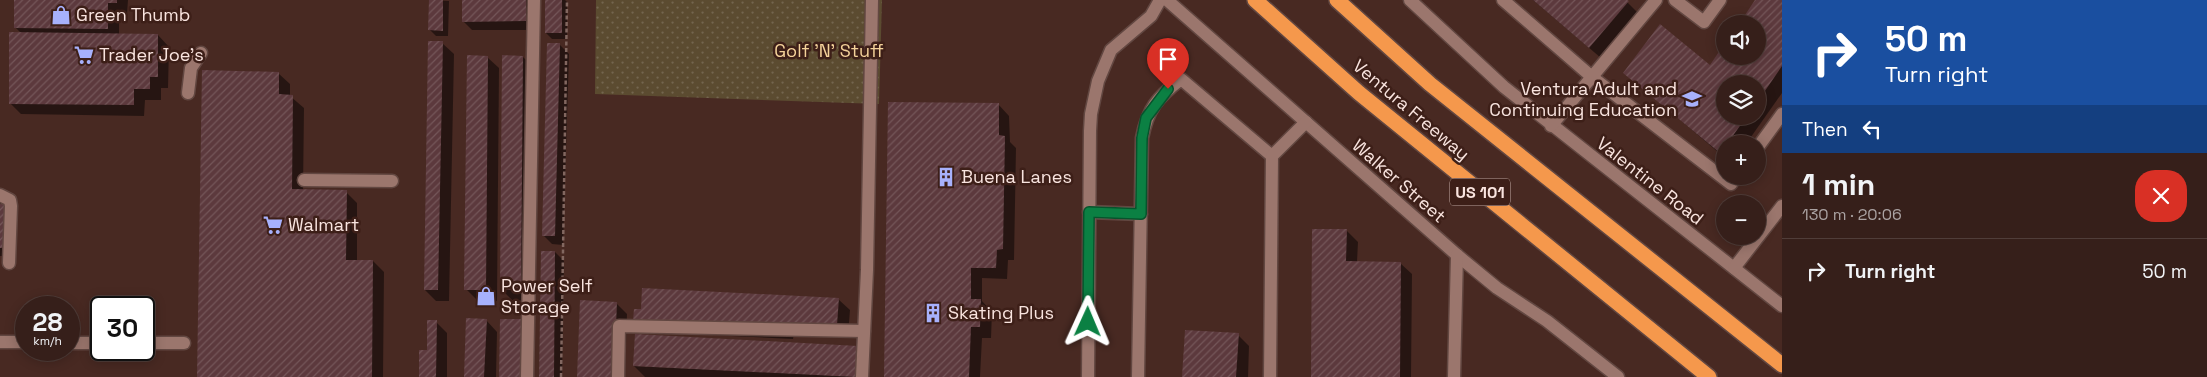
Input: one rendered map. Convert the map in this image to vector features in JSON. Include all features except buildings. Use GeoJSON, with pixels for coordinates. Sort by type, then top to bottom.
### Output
{"type":"FeatureCollection","features":[{"type":"Feature","properties":{"kind":"highway","name":"Ventura Freeway"},"geometry":{"type":"LineString","coordinates":[[1255,0],[1359,93],[1709,377]]}},
{"type":"Feature","properties":{"kind":"highway","name":"Ventura Freeway"},"geometry":{"type":"LineString","coordinates":[[1336,0],[1430,84],[1782,365]]}},
{"type":"Feature","properties":{"kind":"street"},"geometry":{"type":"LineString","coordinates":[[527,377],[534,0]]}},
{"type":"Feature","properties":{"kind":"street"},"geometry":{"type":"LineString","coordinates":[[862,377],[868,260],[872,0]]}},
{"type":"Feature","properties":{"kind":"street"},"geometry":{"type":"LineString","coordinates":[[1088,377],[1090,131],[1092,106],[1098,81],[1111,50],[1151,16],[1160,0]]}},
{"type":"Feature","properties":{"kind":"street","name":"Walker Street"},"geometry":{"type":"LineString","coordinates":[[1167,0],[1457,255],[1497,288],[1547,321],[1618,377]]}},
{"type":"Feature","properties":{"kind":"street","name":"Valentine Road"},"geometry":{"type":"LineString","coordinates":[[1410,0],[1504,88],[1782,306]]}},
{"type":"Feature","properties":{"kind":"street"},"geometry":{"type":"LineString","coordinates":[[1503,0],[1592,77],[1716,172]]}},
{"type":"Feature","properties":{"kind":"street"},"geometry":{"type":"LineString","coordinates":[[1552,126],[1656,0]]}},
{"type":"Feature","properties":{"kind":"street"},"geometry":{"type":"LineString","coordinates":[[1675,0],[1704,22],[1720,0]]}},
{"type":"Feature","properties":{"kind":"street"},"geometry":{"type":"LineString","coordinates":[[188,93],[191,68],[201,53]]}},
{"type":"Feature","properties":{"kind":"street"},"geometry":{"type":"LineString","coordinates":[[1138,377],[1142,138],[1146,118],[1157,101],[1181,79],[1272,156]]}},
{"type":"Feature","properties":{"kind":"street"},"geometry":{"type":"LineString","coordinates":[[1766,136],[1782,114]]}},
{"type":"Feature","properties":{"kind":"street"},"geometry":{"type":"LineString","coordinates":[[1270,377],[1272,156],[1306,122]]}},
{"type":"Feature","properties":{"kind":"street"},"geometry":{"type":"LineString","coordinates":[[304,180],[392,181]]}},
{"type":"Feature","properties":{"kind":"street"},"geometry":{"type":"LineString","coordinates":[[0,195],[10,200],[11,206],[9,263]]}},
{"type":"Feature","properties":{"kind":"street"},"geometry":{"type":"LineString","coordinates":[[1734,268],[1782,206]]}},
{"type":"Feature","properties":{"kind":"street"},"geometry":{"type":"LineString","coordinates":[[1089,212],[1141,214]]}},
{"type":"Feature","properties":{"kind":"street"},"geometry":{"type":"LineString","coordinates":[[1454,377],[1457,255]]}},
{"type":"Feature","properties":{"kind":"street"},"geometry":{"type":"LineString","coordinates":[[618,377],[618,326],[864,331]]}},
{"type":"Feature","properties":{"kind":"street"},"geometry":{"type":"LineString","coordinates":[[0,342],[15,342]]}},
{"type":"Feature","properties":{"kind":"street"},"geometry":{"type":"LineString","coordinates":[[155,343],[184,343]]}},
{"type":"Feature","properties":{"kind":"path"},"geometry":{"type":"LineString","coordinates":[[561,377],[567,0]]}},
{"type":"Feature","properties":{"kind":"green space","name":"Golf 'N' Stuff"},"geometry":{"type":"Polygon","coordinates":[[[596,0],[882,0],[879,104],[595,94],[596,0]]]}},
{"type":"Feature","properties":{"kind":"place","name":"Green Thumb"},"geometry":{"type":"Point","coordinates":[61,15]}},
{"type":"Feature","properties":{"kind":"place","name":"Trader Joe's"},"geometry":{"type":"Point","coordinates":[84,55]}},
{"type":"Feature","properties":{"kind":"place","name":"Ventura Adult and Continuing Education"},"geometry":{"type":"Point","coordinates":[1692,99]}},
{"type":"Feature","properties":{"kind":"place","name":"Buena Lanes"},"geometry":{"type":"Point","coordinates":[946,177]}},
{"type":"Feature","properties":{"kind":"place","name":"Walmart"},"geometry":{"type":"Point","coordinates":[273,225]}},
{"type":"Feature","properties":{"kind":"place","name":"Power Self Storage"},"geometry":{"type":"Point","coordinates":[486,296]}},
{"type":"Feature","properties":{"kind":"place","name":"Skating Plus"},"geometry":{"type":"Point","coordinates":[933,313]}},
{"type":"Feature","properties":{"kind":"route"},"geometry":{"type":"LineString","coordinates":[[1088,322],[1089,212],[1141,214],[1142,138],[1146,118],[1157,101],[1168,89]]}}]}
